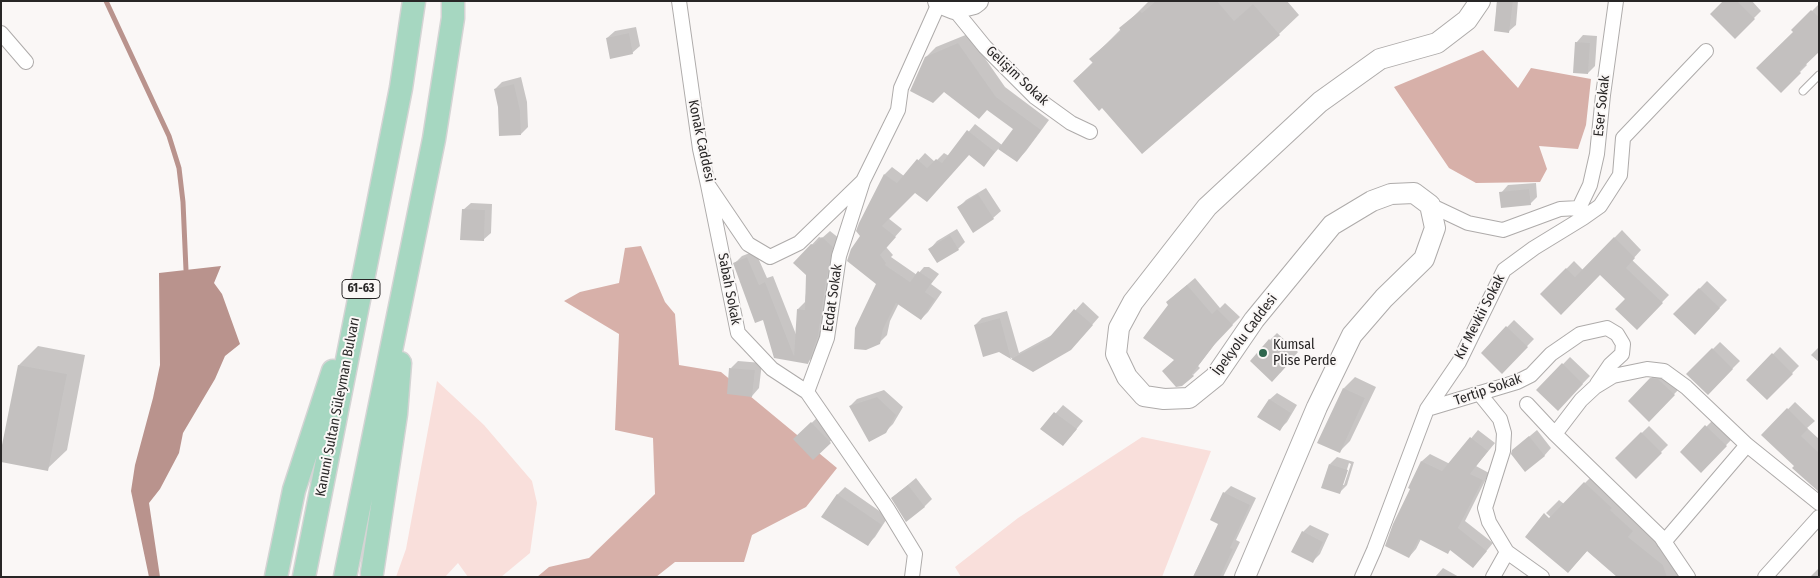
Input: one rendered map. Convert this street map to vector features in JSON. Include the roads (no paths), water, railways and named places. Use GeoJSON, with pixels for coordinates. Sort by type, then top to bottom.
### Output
{"type":"FeatureCollection","features":[{"type":"Feature","properties":{"kind":"main road","name":"Kanuni Sultan Süleyman Bulvarı"},"geometry":{"type":"LineString","coordinates":[[304,577],[401,88],[414,1]]}},
{"type":"Feature","properties":{"kind":"main road"},"geometry":{"type":"LineString","coordinates":[[345,577],[434,139],[453,1]]}},
{"type":"Feature","properties":{"kind":"main road"},"geometry":{"type":"LineString","coordinates":[[372,573],[396,414],[407,268]]}},
{"type":"Feature","properties":{"kind":"main road","name":"61-63"},"geometry":{"type":"LineString","coordinates":[[276,577],[294,490],[362,284]]}},
{"type":"Feature","properties":{"kind":"street","name":"Konak Caddesi"},"geometry":{"type":"LineString","coordinates":[[679,1],[700,149],[708,185],[748,244],[770,257],[799,243],[863,181]]}},
{"type":"Feature","properties":{"kind":"street"},"geometry":{"type":"LineString","coordinates":[[944,5],[974,4],[978,1]]}},
{"type":"Feature","properties":{"kind":"street","name":"İpekyolu Caddesi"},"geometry":{"type":"LineString","coordinates":[[1430,205],[1414,193],[1391,194],[1372,201],[1332,225],[1254,320],[1215,377],[1189,398],[1164,400],[1144,396],[1127,377],[1116,354],[1119,328],[1133,302],[1207,207],[1320,102],[1380,59],[1437,43],[1467,20],[1480,1]]}},
{"type":"Feature","properties":{"kind":"street","name":"Eser Sokak"},"geometry":{"type":"LineString","coordinates":[[1581,213],[1597,154],[1616,1]]}},
{"type":"Feature","properties":{"kind":"street","name":"Gelişim Sokak"},"geometry":{"type":"LineString","coordinates":[[944,5],[1035,97],[1071,123],[1090,132]]}},
{"type":"Feature","properties":{"kind":"street","name":"Ecdat Sokak"},"geometry":{"type":"LineString","coordinates":[[807,392],[827,338],[839,256],[863,181],[898,110],[900,88],[944,5]]}},
{"type":"Feature","properties":{"kind":"street"},"geometry":{"type":"LineString","coordinates":[[1,34],[26,62]]}},
{"type":"Feature","properties":{"kind":"street","name":"Kır Mevkii Sokak"},"geometry":{"type":"LineString","coordinates":[[1362,577],[1427,409],[1459,362],[1504,270],[1581,213],[1600,206],[1620,175],[1623,138],[1706,51]]}},
{"type":"Feature","properties":{"kind":"street","name":"Sabah Sokak"},"geometry":{"type":"LineString","coordinates":[[708,185],[738,333],[772,369],[807,392]]}},
{"type":"Feature","properties":{"kind":"street"},"geometry":{"type":"LineString","coordinates":[[1430,205],[1468,223],[1503,230],[1560,209],[1581,213]]}},
{"type":"Feature","properties":{"kind":"street"},"geometry":{"type":"LineString","coordinates":[[1245,577],[1317,407],[1352,335],[1384,298],[1424,259],[1435,228],[1430,205]]}},
{"type":"Feature","properties":{"kind":"street","name":"Tertip Sokak"},"geometry":{"type":"LineString","coordinates":[[1427,409],[1517,382],[1531,375],[1551,354],[1580,334],[1607,328],[1617,334],[1623,344],[1622,354],[1610,365],[1595,387]]}},
{"type":"Feature","properties":{"kind":"street","name":"Tertip Sokak"},"geometry":{"type":"LineString","coordinates":[[1555,434],[1581,400],[1595,387],[1613,376],[1647,369],[1664,371],[1686,387],[1747,445],[1819,503]]}},
{"type":"Feature","properties":{"kind":"street"},"geometry":{"type":"LineString","coordinates":[[807,392],[887,508],[915,554],[912,577]]}},
{"type":"Feature","properties":{"kind":"street"},"geometry":{"type":"LineString","coordinates":[[1479,393],[1500,419],[1504,433],[1503,451],[1485,508],[1489,522],[1507,552],[1542,577]]}},
{"type":"Feature","properties":{"kind":"street","name":"Tertip Sokak"},"geometry":{"type":"LineString","coordinates":[[1527,404],[1664,542],[1688,577]]}},
{"type":"Feature","properties":{"kind":"street"},"geometry":{"type":"LineString","coordinates":[[1664,542],[1747,445]]}},
{"type":"Feature","properties":{"kind":"street"},"geometry":{"type":"LineString","coordinates":[[1765,577],[1819,517]]}},
{"type":"Feature","properties":{"kind":"street"},"geometry":{"type":"LineString","coordinates":[[1493,577],[1507,552]]}},
{"type":"Feature","properties":{"kind":"lane"},"geometry":{"type":"LineString","coordinates":[[1803,91],[1819,75]]}},
{"type":"Feature","properties":{"kind":"waterway"},"geometry":{"type":"LineString","coordinates":[[106,1],[169,136],[179,168],[183,202],[186,270]]}},
{"type":"Feature","properties":{"kind":"place","name":"Kumsal Plise Perde"},"geometry":{"type":"Point","coordinates":[1263,353]}}]}
